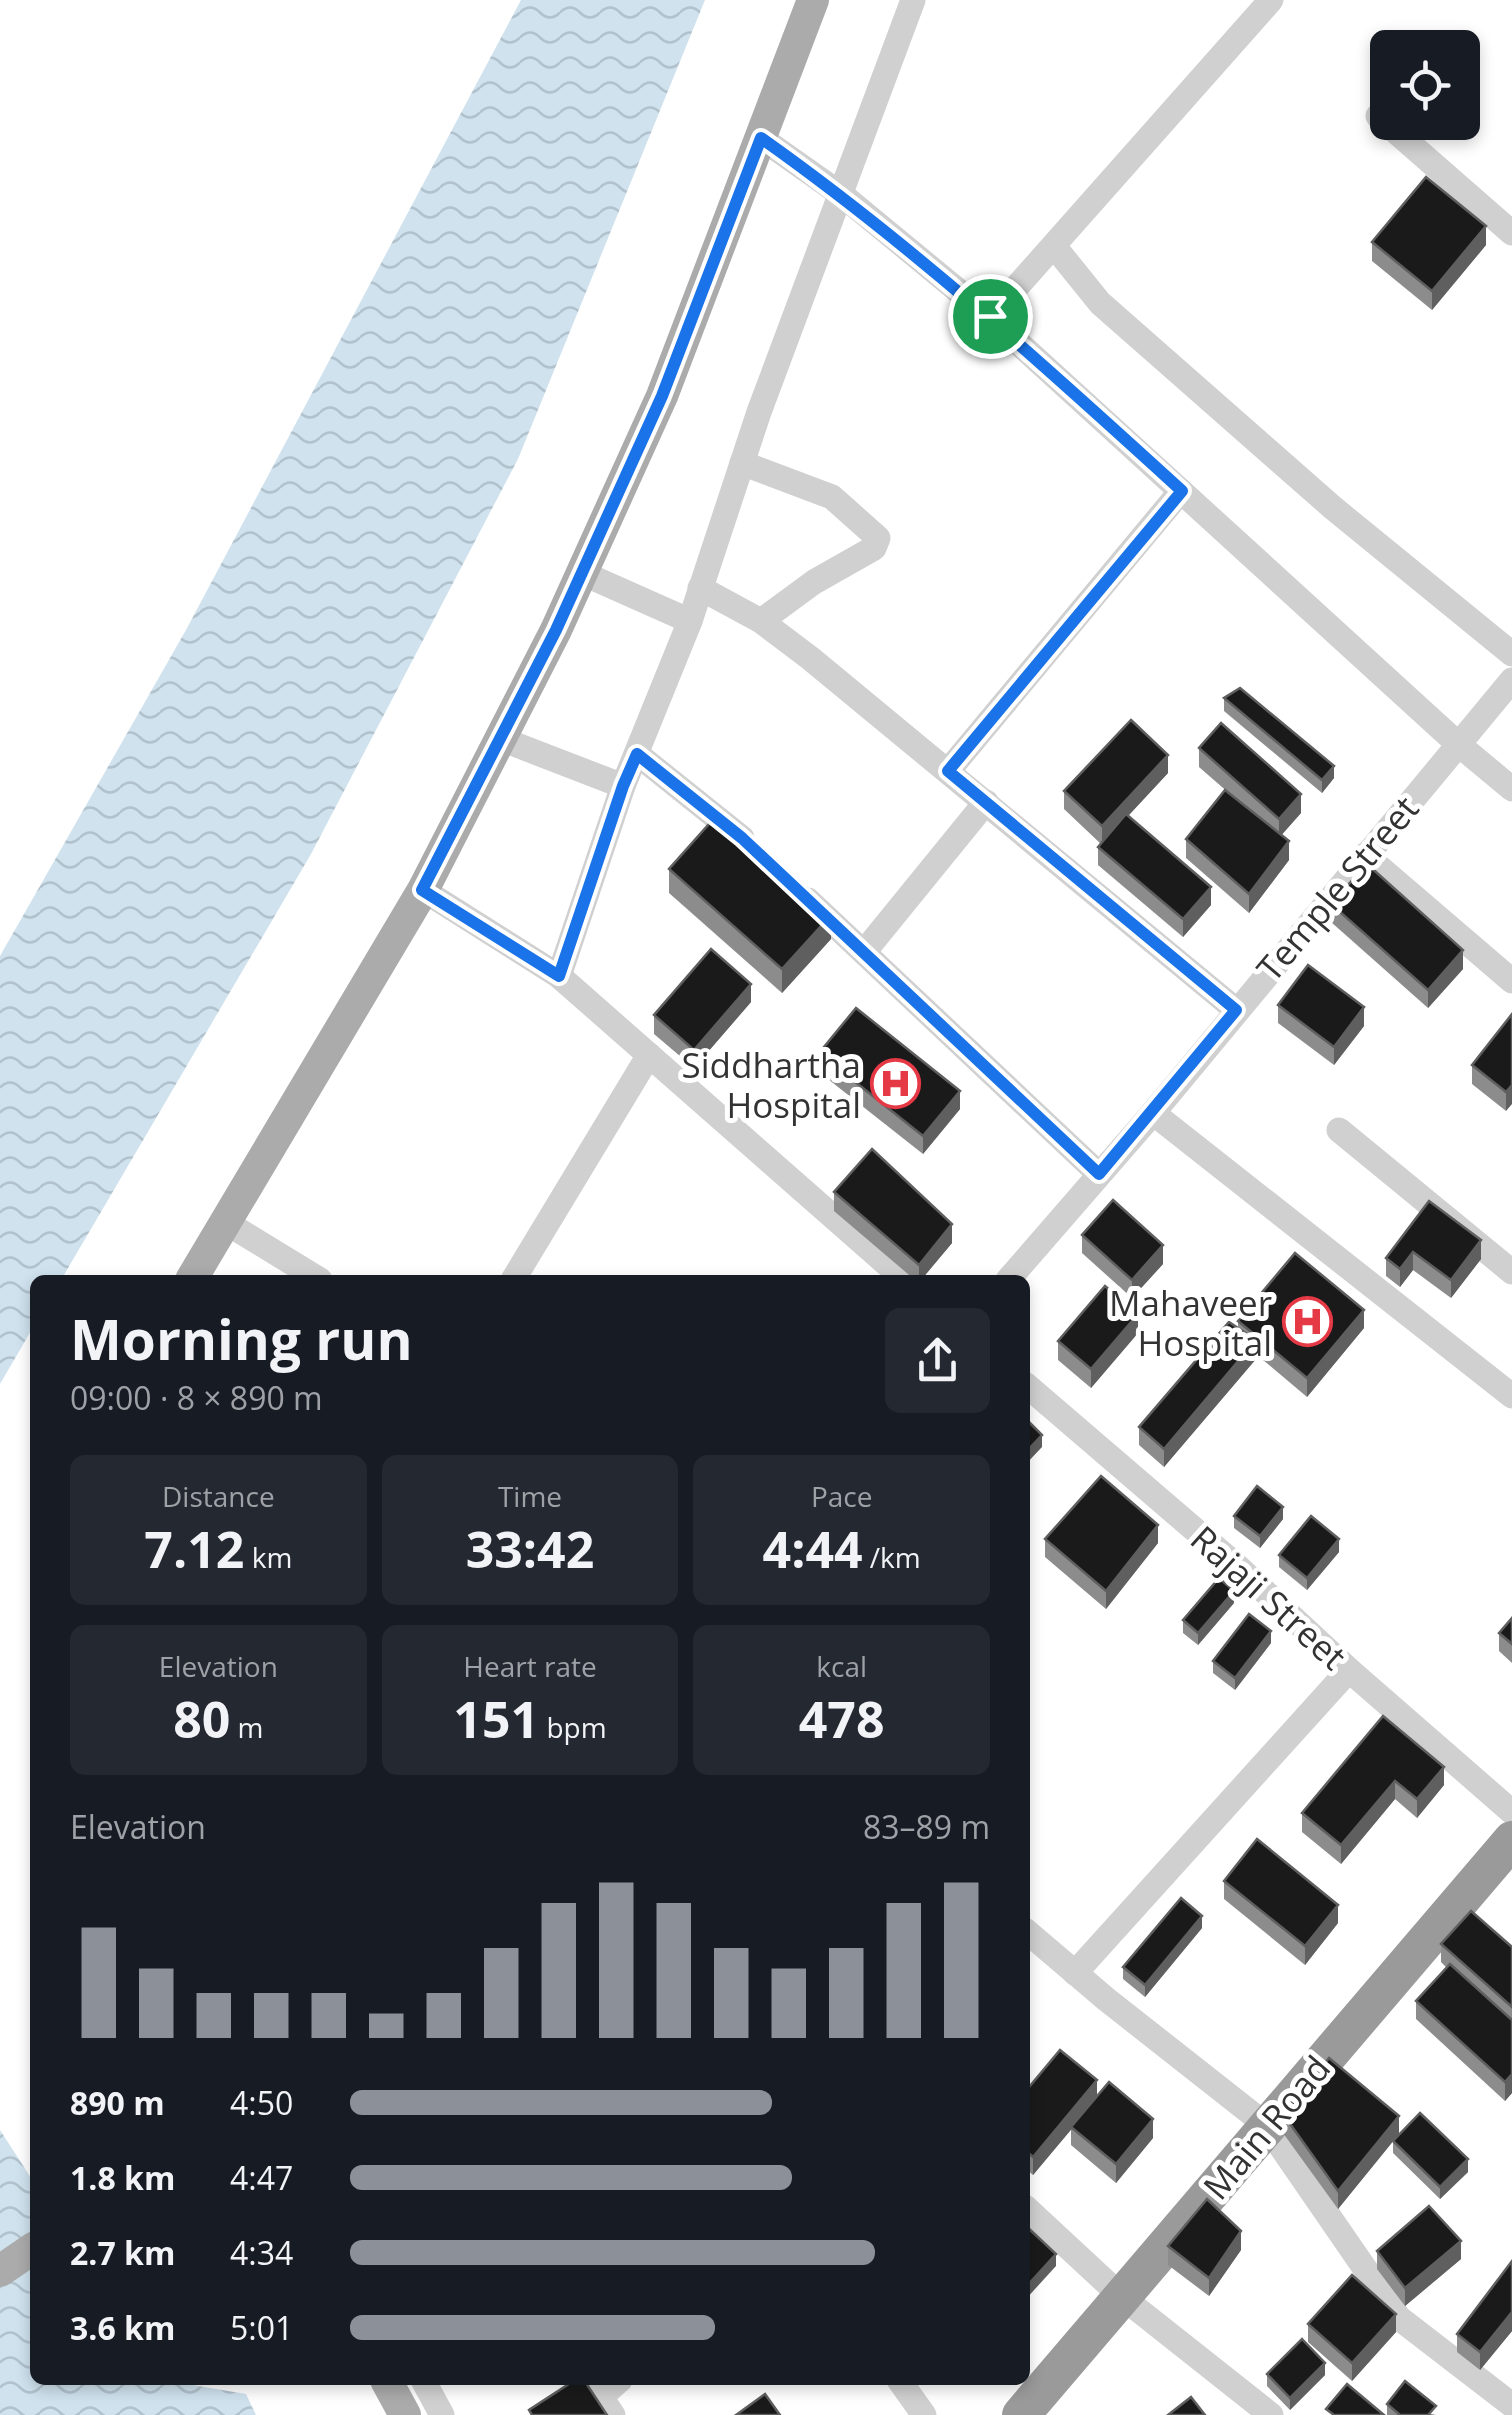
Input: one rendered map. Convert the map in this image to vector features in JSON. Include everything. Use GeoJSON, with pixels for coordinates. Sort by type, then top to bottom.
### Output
{"type":"FeatureCollection","features":[{"type":"Feature","properties":{"kind":"highway","name":"Main Road"},"geometry":{"type":"LineString","coordinates":[[1020,2415],[1512,1840]]}},
{"type":"Feature","properties":{"kind":"main road"},"geometry":{"type":"LineString","coordinates":[[194,1275],[422,890],[582,573],[662,396],[813,0]]}},
{"type":"Feature","properties":{"kind":"main road"},"geometry":{"type":"LineString","coordinates":[[0,2271],[30,2250]]}},
{"type":"Feature","properties":{"kind":"main road"},"geometry":{"type":"LineString","coordinates":[[389,2385],[406,2415]]}},
{"type":"Feature","properties":{"kind":"street"},"geometry":{"type":"LineString","coordinates":[[559,976],[623,786],[690,621],[742,463],[914,0]]}},
{"type":"Feature","properties":{"kind":"street"},"geometry":{"type":"LineString","coordinates":[[990,316],[1271,0]]}},
{"type":"Feature","properties":{"kind":"street"},"geometry":{"type":"LineString","coordinates":[[761,138],[842,196],[990,316],[1512,789]]}},
{"type":"Feature","properties":{"kind":"street"},"geometry":{"type":"LineString","coordinates":[[1405,140],[1512,233]]}},
{"type":"Feature","properties":{"kind":"street"},"geometry":{"type":"LineString","coordinates":[[1054,246],[1100,303],[1332,507],[1512,654]]}},
{"type":"Feature","properties":{"kind":"street"},"geometry":{"type":"LineString","coordinates":[[742,463],[832,498],[878,538],[874,548],[814,582],[761,621]]}},
{"type":"Feature","properties":{"kind":"street"},"geometry":{"type":"LineString","coordinates":[[948,771],[1182,491]]}},
{"type":"Feature","properties":{"kind":"street"},"geometry":{"type":"LineString","coordinates":[[582,573],[690,621]]}},
{"type":"Feature","properties":{"kind":"street"},"geometry":{"type":"LineString","coordinates":[[700,588],[761,621],[1236,1010]]}},
{"type":"Feature","properties":{"kind":"street","name":"Temple Street"},"geometry":{"type":"LineString","coordinates":[[1012,1275],[1153,1114],[1512,680]]}},
{"type":"Feature","properties":{"kind":"street"},"geometry":{"type":"LineString","coordinates":[[501,739],[623,786]]}},
{"type":"Feature","properties":{"kind":"street"},"geometry":{"type":"LineString","coordinates":[[637,754],[755,850]]}},
{"type":"Feature","properties":{"kind":"street"},"geometry":{"type":"LineString","coordinates":[[864,952],[986,802]]}},
{"type":"Feature","properties":{"kind":"street"},"geometry":{"type":"LineString","coordinates":[[1365,855],[1512,981]]}},
{"type":"Feature","properties":{"kind":"street"},"geometry":{"type":"LineString","coordinates":[[796,888],[1099,1174]]}},
{"type":"Feature","properties":{"kind":"street"},"geometry":{"type":"LineString","coordinates":[[422,890],[559,976],[899,1275]]}},
{"type":"Feature","properties":{"kind":"street"},"geometry":{"type":"LineString","coordinates":[[516,1275],[650,1056]]}},
{"type":"Feature","properties":{"kind":"street"},"geometry":{"type":"LineString","coordinates":[[1153,1114],[1512,1396]]}},
{"type":"Feature","properties":{"kind":"street"},"geometry":{"type":"LineString","coordinates":[[1339,1130],[1512,1272]]}},
{"type":"Feature","properties":{"kind":"street"},"geometry":{"type":"LineString","coordinates":[[226,1222],[312,1275]]}},
{"type":"Feature","properties":{"kind":"street","name":"Rajaji Street"},"geometry":{"type":"LineString","coordinates":[[1030,1388],[1237,1566],[1512,1812]]}},
{"type":"Feature","properties":{"kind":"street"},"geometry":{"type":"LineString","coordinates":[[1075,1973],[1349,1670]]}},
{"type":"Feature","properties":{"kind":"street"},"geometry":{"type":"LineString","coordinates":[[1030,1934],[1266,2125],[1399,2318],[1512,2405]]}},
{"type":"Feature","properties":{"kind":"street"},"geometry":{"type":"LineString","coordinates":[[1030,2212],[1122,2297],[1270,2415]]}},
{"type":"Feature","properties":{"kind":"street"},"geometry":{"type":"LineString","coordinates":[[426,2385],[442,2415]]}},
{"type":"Feature","properties":{"kind":"street"},"geometry":{"type":"LineString","coordinates":[[903,2385],[924,2415]]}},
{"type":"Feature","properties":{"kind":"water"},"geometry":{"type":"Polygon","coordinates":[[[521,0],[705,0],[518,459],[311,854],[64,1275],[30,1275],[30,1333],[0,1384],[0,956],[186,630],[521,0]]]}},
{"type":"Feature","properties":{"kind":"water"},"geometry":{"type":"Polygon","coordinates":[[[0,2130],[30,2176],[30,2385],[193,2385],[246,2394],[256,2415],[0,2415],[0,2130]]]}},
{"type":"Feature","properties":{"kind":"building"},"geometry":{"type":"Polygon","coordinates":[[[1426,177],[1486,226],[1432,291],[1372,242],[1426,177]]]}},
{"type":"Feature","properties":{"kind":"building"},"geometry":{"type":"Polygon","coordinates":[[[1240,688],[1334,766],[1322,780],[1224,698],[1240,688]]]}},
{"type":"Feature","properties":{"kind":"building"},"geometry":{"type":"Polygon","coordinates":[[[1131,720],[1168,755],[1102,826],[1064,791],[1131,720]]]}},
{"type":"Feature","properties":{"kind":"building"},"geometry":{"type":"Polygon","coordinates":[[[1221,723],[1301,794],[1279,819],[1199,748],[1221,723]]]}},
{"type":"Feature","properties":{"kind":"building"},"geometry":{"type":"Polygon","coordinates":[[[1225,790],[1289,841],[1249,894],[1186,839],[1225,790]]]}},
{"type":"Feature","properties":{"kind":"building"},"geometry":{"type":"Polygon","coordinates":[[[1126,814],[1211,887],[1183,919],[1098,847],[1126,814]]]}},
{"type":"Feature","properties":{"kind":"building"},"geometry":{"type":"Polygon","coordinates":[[[717,815],[831,915],[782,969],[669,869],[717,815]]]}},
{"type":"Feature","properties":{"kind":"building"},"geometry":{"type":"Polygon","coordinates":[[[1367,864],[1463,950],[1428,990],[1331,904],[1367,864]]]}},
{"type":"Feature","properties":{"kind":"building"},"geometry":{"type":"Polygon","coordinates":[[[711,949],[751,984],[694,1050],[654,1015],[711,949]]]}},
{"type":"Feature","properties":{"kind":"building"},"geometry":{"type":"Polygon","coordinates":[[[1308,965],[1364,1007],[1334,1047],[1278,1005],[1308,965]]]}},
{"type":"Feature","properties":{"kind":"building"},"geometry":{"type":"Polygon","coordinates":[[[856,1008],[960,1091],[923,1136],[819,1053],[856,1008]]]}},
{"type":"Feature","properties":{"kind":"building"},"geometry":{"type":"Polygon","coordinates":[[[1512,1014],[1512,1085],[1506,1092],[1472,1065],[1512,1014]]]}},
{"type":"Feature","properties":{"kind":"building"},"geometry":{"type":"Polygon","coordinates":[[[872,1149],[952,1224],[919,1265],[834,1192],[872,1149]]]}},
{"type":"Feature","properties":{"kind":"building"},"geometry":{"type":"Polygon","coordinates":[[[1113,1200],[1163,1245],[1132,1280],[1082,1235],[1113,1200]]]}},
{"type":"Feature","properties":{"kind":"building"},"geometry":{"type":"Polygon","coordinates":[[[1429,1201],[1481,1240],[1451,1280],[1413,1252],[1400,1269],[1386,1258],[1429,1201]]]}},
{"type":"Feature","properties":{"kind":"building"},"geometry":{"type":"Polygon","coordinates":[[[1295,1253],[1364,1310],[1307,1378],[1238,1321],[1295,1253]]]}},
{"type":"Feature","properties":{"kind":"building"},"geometry":{"type":"Polygon","coordinates":[[[1105,1286],[1138,1314],[1091,1369],[1058,1341],[1105,1286]]]}},
{"type":"Feature","properties":{"kind":"building"},"geometry":{"type":"Polygon","coordinates":[[[1229,1322],[1256,1340],[1164,1449],[1139,1427],[1229,1322]]]}},
{"type":"Feature","properties":{"kind":"building"},"geometry":{"type":"Polygon","coordinates":[[[1030,1423],[1042,1435],[1030,1448],[1030,1423]]]}},
{"type":"Feature","properties":{"kind":"building"},"geometry":{"type":"Polygon","coordinates":[[[1101,1476],[1158,1525],[1106,1591],[1045,1539],[1101,1476]]]}},
{"type":"Feature","properties":{"kind":"building"},"geometry":{"type":"Polygon","coordinates":[[[1257,1486],[1283,1507],[1260,1536],[1234,1516],[1257,1486]]]}},
{"type":"Feature","properties":{"kind":"building"},"geometry":{"type":"Polygon","coordinates":[[[1311,1516],[1339,1539],[1307,1578],[1279,1555],[1311,1516]]]}},
{"type":"Feature","properties":{"kind":"building"},"geometry":{"type":"Polygon","coordinates":[[[1219,1578],[1234,1591],[1198,1633],[1183,1620],[1219,1578]]]}},
{"type":"Feature","properties":{"kind":"building"},"geometry":{"type":"Polygon","coordinates":[[[1249,1614],[1271,1631],[1235,1678],[1213,1661],[1249,1614]]]}},
{"type":"Feature","properties":{"kind":"building"},"geometry":{"type":"Polygon","coordinates":[[[1512,1618],[1512,1644],[1499,1633],[1512,1618]]]}},
{"type":"Feature","properties":{"kind":"building"},"geometry":{"type":"Polygon","coordinates":[[[1383,1716],[1444,1767],[1417,1799],[1395,1781],[1341,1845],[1302,1813],[1383,1716]]]}},
{"type":"Feature","properties":{"kind":"building"},"geometry":{"type":"Polygon","coordinates":[[[1257,1839],[1338,1905],[1305,1946],[1224,1881],[1257,1839]]]}},
{"type":"Feature","properties":{"kind":"building"},"geometry":{"type":"Polygon","coordinates":[[[1181,1898],[1202,1916],[1145,1985],[1123,1967],[1181,1898]]]}},
{"type":"Feature","properties":{"kind":"building"},"geometry":{"type":"Polygon","coordinates":[[[1471,1911],[1512,1947],[1512,2007],[1441,1944],[1471,1911]]]}},
{"type":"Feature","properties":{"kind":"building"},"geometry":{"type":"Polygon","coordinates":[[[1450,1964],[1512,2020],[1512,2074],[1505,2082],[1416,2001],[1450,1964]]]}},
{"type":"Feature","properties":{"kind":"building"},"geometry":{"type":"Polygon","coordinates":[[[1060,2050],[1097,2080],[1033,2157],[1030,2154],[1030,2086],[1060,2050]]]}},
{"type":"Feature","properties":{"kind":"building"},"geometry":{"type":"Polygon","coordinates":[[[1329,2058],[1399,2116],[1338,2191],[1283,2114],[1329,2058]]]}},
{"type":"Feature","properties":{"kind":"building"},"geometry":{"type":"Polygon","coordinates":[[[1109,2082],[1153,2119],[1116,2164],[1071,2127],[1109,2082]]]}},
{"type":"Feature","properties":{"kind":"building"},"geometry":{"type":"Polygon","coordinates":[[[1420,2113],[1468,2159],[1440,2187],[1393,2141],[1420,2113]]]}},
{"type":"Feature","properties":{"kind":"building"},"geometry":{"type":"Polygon","coordinates":[[[1207,2199],[1241,2231],[1209,2278],[1168,2246],[1207,2199]]]}},
{"type":"Feature","properties":{"kind":"building"},"geometry":{"type":"Polygon","coordinates":[[[1429,2206],[1461,2241],[1405,2288],[1377,2251],[1429,2206]]]}},
{"type":"Feature","properties":{"kind":"building"},"geometry":{"type":"Polygon","coordinates":[[[1030,2230],[1056,2254],[1030,2283],[1030,2230]]]}},
{"type":"Feature","properties":{"kind":"building"},"geometry":{"type":"Polygon","coordinates":[[[1512,2261],[1512,2312],[1480,2352],[1457,2334],[1512,2261]]]}},
{"type":"Feature","properties":{"kind":"building"},"geometry":{"type":"Polygon","coordinates":[[[1352,2275],[1396,2314],[1352,2363],[1308,2324],[1352,2275]]]}},
{"type":"Feature","properties":{"kind":"building"},"geometry":{"type":"Polygon","coordinates":[[[1302,2339],[1325,2363],[1290,2398],[1267,2374],[1302,2339]]]}},
{"type":"Feature","properties":{"kind":"building"},"geometry":{"type":"Polygon","coordinates":[[[1405,2381],[1436,2406],[1428,2415],[1400,2415],[1387,2404],[1405,2381]]]}},
{"type":"Feature","properties":{"kind":"building"},"geometry":{"type":"Polygon","coordinates":[[[1347,2384],[1384,2415],[1334,2415],[1326,2409],[1347,2384]]]}},
{"type":"Feature","properties":{"kind":"building"},"geometry":{"type":"Polygon","coordinates":[[[567,2385],[587,2385],[607,2415],[532,2415],[529,2410],[567,2385]]]}},
{"type":"Feature","properties":{"kind":"building"},"geometry":{"type":"Polygon","coordinates":[[[765,2394],[780,2415],[736,2415],[765,2394]]]}},
{"type":"Feature","properties":{"kind":"building"},"geometry":{"type":"Polygon","coordinates":[[[1191,2397],[1205,2415],[1168,2415],[1191,2397]]]}},
{"type":"Feature","properties":{"kind":"place","name":"Siddhartha Hospital"},"geometry":{"type":"Point","coordinates":[896,1084]}},
{"type":"Feature","properties":{"kind":"place","name":"Mahaveer Hospital"},"geometry":{"type":"Point","coordinates":[1307,1322]}},
{"type":"Feature","properties":{"kind":"route"},"geometry":{"type":"LineString","coordinates":[[761,138],[842,196],[990,316],[1182,491],[948,771],[1236,1010],[1099,1174],[742,838],[637,754],[559,976],[422,890],[556,630],[662,396],[761,138]]}}]}
